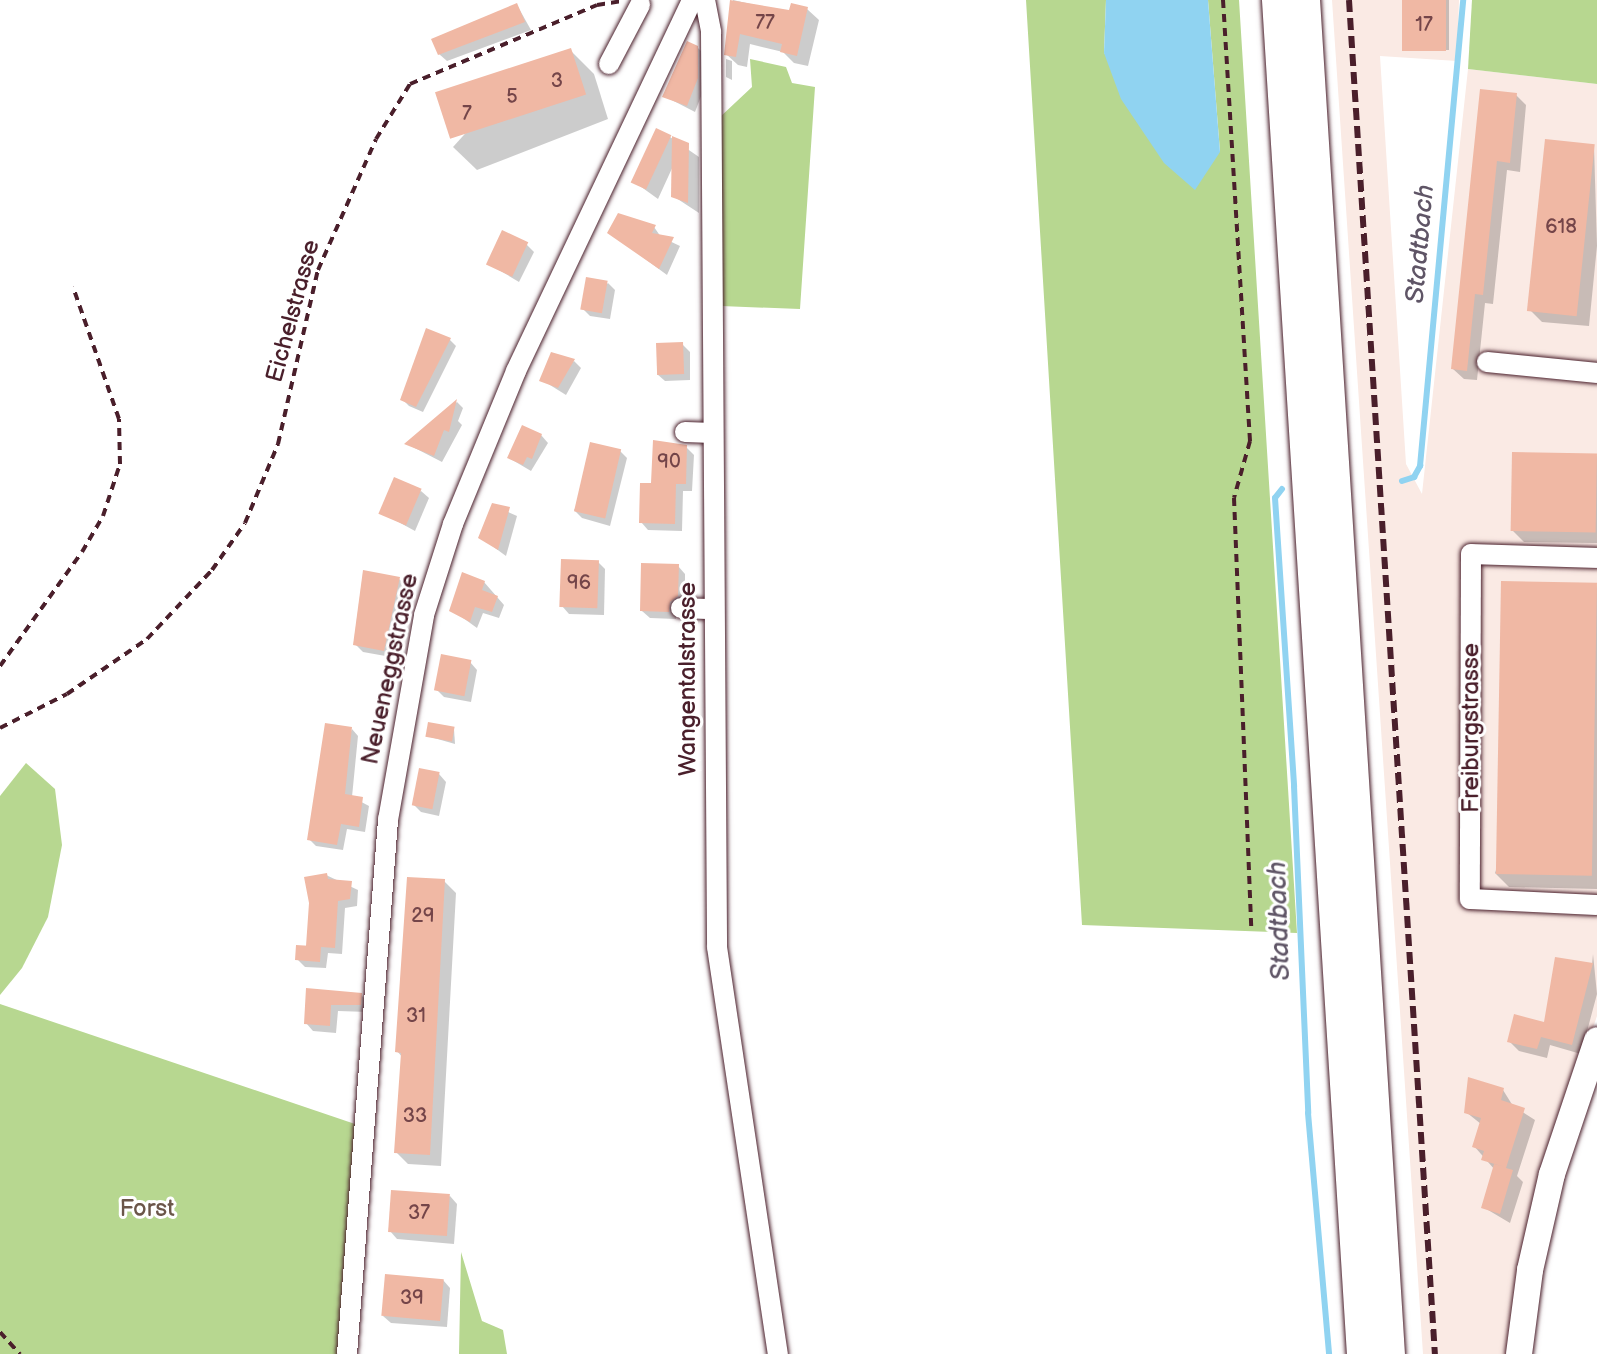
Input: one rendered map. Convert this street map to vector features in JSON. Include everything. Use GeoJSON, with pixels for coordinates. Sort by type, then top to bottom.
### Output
{"type":"FeatureCollection","features":[{"type":"Feature","properties":{"kind":"highway"},"geometry":{"type":"LineString","coordinates":[[1277,0],[1362,1354]]}},
{"type":"Feature","properties":{"kind":"highway"},"geometry":{"type":"LineString","coordinates":[[1305,0],[1390,1354]]}},
{"type":"Feature","properties":{"kind":"main road"},"geometry":{"type":"LineString","coordinates":[[1519,1354],[1530,1270],[1552,1174],[1597,1040]]}},
{"type":"Feature","properties":{"kind":"street","name":"Neueneggstrasse"},"geometry":{"type":"LineString","coordinates":[[347,1354],[388,820],[424,615],[453,524],[521,358],[692,0]]}},
{"type":"Feature","properties":{"kind":"street","name":"Wangentalstrasse"},"geometry":{"type":"LineString","coordinates":[[705,0],[711,32],[714,609],[720,984],[778,1354]]}},
{"type":"Feature","properties":{"kind":"street"},"geometry":{"type":"LineString","coordinates":[[609,64],[640,5]]}},
{"type":"Feature","properties":{"kind":"street"},"geometry":{"type":"LineString","coordinates":[[1487,362],[1597,373]]}},
{"type":"Feature","properties":{"kind":"street"},"geometry":{"type":"LineString","coordinates":[[685,432],[713,433]]}},
{"type":"Feature","properties":{"kind":"street","name":"Freiburgstrasse"},"geometry":{"type":"LineString","coordinates":[[1597,558],[1471,554],[1470,899],[1597,905]]}},
{"type":"Feature","properties":{"kind":"street"},"geometry":{"type":"LineString","coordinates":[[681,608],[714,609]]}},
{"type":"Feature","properties":{"kind":"path","name":"Eichelstrasse"},"geometry":{"type":"LineString","coordinates":[[0,728],[67,694],[147,639],[212,570],[245,523],[278,444],[323,256],[376,139],[410,84],[597,5],[616,0],[640,5]]}},
{"type":"Feature","properties":{"kind":"path"},"geometry":{"type":"LineString","coordinates":[[1223,0],[1250,441],[1234,498],[1251,928]]}},
{"type":"Feature","properties":{"kind":"path"},"geometry":{"type":"LineString","coordinates":[[0,666],[82,552],[103,516],[120,464],[119,419],[73,287]]}},
{"type":"Feature","properties":{"kind":"path"},"geometry":{"type":"LineString","coordinates":[[0,1332],[20,1354]]}},
{"type":"Feature","properties":{"kind":"shaded area"},"geometry":{"type":"Polygon","coordinates":[[[1332,0],[1459,0],[1457,61],[1380,56],[1406,464],[1422,494],[1468,69],[1597,84],[1597,1016],[1533,1203],[1509,1354],[1423,1354],[1332,0]]]}},
{"type":"Feature","properties":{"kind":"green space"},"geometry":{"type":"Polygon","coordinates":[[[1026,0],[1106,0],[1104,53],[1220,152],[1208,0],[1239,0],[1297,933],[1082,925],[1026,0]]]}},
{"type":"Feature","properties":{"kind":"green space"},"geometry":{"type":"Polygon","coordinates":[[[1472,0],[1597,0],[1597,84],[1468,69],[1472,0]]]}},
{"type":"Feature","properties":{"kind":"green space"},"geometry":{"type":"Polygon","coordinates":[[[750,59],[786,67],[792,83],[815,87],[800,309],[721,306],[720,117],[752,87],[750,59]]]}},
{"type":"Feature","properties":{"kind":"green space"},"geometry":{"type":"Polygon","coordinates":[[[26,763],[55,789],[62,845],[48,917],[22,968],[0,995],[0,796],[26,763]]]}},
{"type":"Feature","properties":{"kind":"green space","name":"Forst"},"geometry":{"type":"Polygon","coordinates":[[[0,1004],[355,1124],[340,1354],[0,1354],[0,1004]]]}},
{"type":"Feature","properties":{"kind":"green space"},"geometry":{"type":"Polygon","coordinates":[[[461,1252],[482,1321],[503,1330],[507,1354],[459,1354],[461,1252]]]}},
{"type":"Feature","properties":{"kind":"water"},"geometry":{"type":"Polygon","coordinates":[[[1106,0],[1208,0],[1220,152],[1195,190],[1164,163],[1121,99],[1104,53],[1106,0]]]}},
{"type":"Feature","properties":{"kind":"building"},"geometry":{"type":"Polygon","coordinates":[[[730,0],[789,10],[791,3],[808,7],[797,56],[780,52],[782,44],[740,34],[736,57],[724,55],[730,0]]]}},
{"type":"Feature","properties":{"kind":"building"},"geometry":{"type":"Polygon","coordinates":[[[1402,0],[1446,0],[1446,51],[1402,51],[1402,0]]]}},
{"type":"Feature","properties":{"kind":"building"},"geometry":{"type":"Polygon","coordinates":[[[517,3],[525,22],[438,55],[431,39],[517,3]]]}},
{"type":"Feature","properties":{"kind":"building"},"geometry":{"type":"Polygon","coordinates":[[[687,41],[698,46],[698,78],[687,106],[662,97],[687,41]]]}},
{"type":"Feature","properties":{"kind":"building"},"geometry":{"type":"Polygon","coordinates":[[[571,48],[586,95],[450,139],[435,92],[571,48]]]}},
{"type":"Feature","properties":{"kind":"building"},"geometry":{"type":"Polygon","coordinates":[[[1480,89],[1517,93],[1510,163],[1497,161],[1483,295],[1475,294],[1467,371],[1451,369],[1480,89]]]}},
{"type":"Feature","properties":{"kind":"building"},"geometry":{"type":"Polygon","coordinates":[[[656,128],[671,135],[646,190],[631,182],[656,128]]]}},
{"type":"Feature","properties":{"kind":"building"},"geometry":{"type":"Polygon","coordinates":[[[672,136],[689,143],[688,203],[671,197],[672,136]]]}},
{"type":"Feature","properties":{"kind":"building"},"geometry":{"type":"Polygon","coordinates":[[[1545,139],[1595,144],[1577,316],[1527,311],[1545,139]]]}},
{"type":"Feature","properties":{"kind":"building"},"geometry":{"type":"Polygon","coordinates":[[[618,213],[656,225],[652,233],[674,237],[659,269],[607,233],[618,213]]]}},
{"type":"Feature","properties":{"kind":"building"},"geometry":{"type":"Polygon","coordinates":[[[502,230],[528,242],[512,277],[486,264],[502,230]]]}},
{"type":"Feature","properties":{"kind":"building"},"geometry":{"type":"Polygon","coordinates":[[[586,277],[608,281],[602,313],[580,309],[586,277]]]}},
{"type":"Feature","properties":{"kind":"building"},"geometry":{"type":"Polygon","coordinates":[[[426,328],[451,338],[416,407],[400,400],[426,328]]]}},
{"type":"Feature","properties":{"kind":"building"},"geometry":{"type":"Polygon","coordinates":[[[683,342],[684,374],[657,375],[656,343],[683,342]]]}},
{"type":"Feature","properties":{"kind":"building"},"geometry":{"type":"Polygon","coordinates":[[[551,352],[575,359],[558,388],[539,381],[551,352]]]}},
{"type":"Feature","properties":{"kind":"building"},"geometry":{"type":"Polygon","coordinates":[[[457,399],[449,432],[444,430],[434,456],[404,444],[457,399]]]}},
{"type":"Feature","properties":{"kind":"building"},"geometry":{"type":"Polygon","coordinates":[[[522,425],[542,434],[532,459],[527,457],[523,465],[507,458],[522,425]]]}},
{"type":"Feature","properties":{"kind":"building"},"geometry":{"type":"Polygon","coordinates":[[[653,440],[687,445],[686,484],[676,484],[675,524],[639,523],[640,483],[651,483],[653,440]]]}},
{"type":"Feature","properties":{"kind":"building"},"geometry":{"type":"Polygon","coordinates":[[[590,442],[621,449],[605,518],[574,511],[590,442]]]}},
{"type":"Feature","properties":{"kind":"building"},"geometry":{"type":"Polygon","coordinates":[[[1512,452],[1597,453],[1596,532],[1511,531],[1512,452]]]}},
{"type":"Feature","properties":{"kind":"building"},"geometry":{"type":"Polygon","coordinates":[[[394,477],[422,489],[406,526],[378,514],[394,477]]]}},
{"type":"Feature","properties":{"kind":"building"},"geometry":{"type":"Polygon","coordinates":[[[492,503],[510,507],[498,550],[478,538],[492,503]]]}},
{"type":"Feature","properties":{"kind":"building"},"geometry":{"type":"Polygon","coordinates":[[[561,559],[599,560],[597,608],[559,607],[561,559]]]}},
{"type":"Feature","properties":{"kind":"building"},"geometry":{"type":"Polygon","coordinates":[[[641,563],[679,564],[678,596],[670,602],[669,612],[640,611],[641,563]]]}},
{"type":"Feature","properties":{"kind":"building"},"geometry":{"type":"Polygon","coordinates":[[[363,570],[400,577],[384,651],[353,645],[363,570]]]}},
{"type":"Feature","properties":{"kind":"building"},"geometry":{"type":"Polygon","coordinates":[[[462,572],[485,581],[482,590],[498,596],[492,612],[475,607],[470,622],[449,611],[462,572]]]}},
{"type":"Feature","properties":{"kind":"building"},"geometry":{"type":"Polygon","coordinates":[[[1501,581],[1597,583],[1592,876],[1496,874],[1501,581]]]}},
{"type":"Feature","properties":{"kind":"building"},"geometry":{"type":"Polygon","coordinates":[[[441,654],[471,660],[464,696],[434,690],[441,654]]]}},
{"type":"Feature","properties":{"kind":"building"},"geometry":{"type":"Polygon","coordinates":[[[428,722],[455,727],[452,741],[425,737],[428,722]]]}},
{"type":"Feature","properties":{"kind":"building"},"geometry":{"type":"Polygon","coordinates":[[[325,723],[352,727],[345,794],[363,797],[359,827],[341,824],[337,845],[307,840],[325,723]]]}},
{"type":"Feature","properties":{"kind":"building"},"geometry":{"type":"Polygon","coordinates":[[[419,768],[440,772],[432,809],[412,805],[419,768]]]}},
{"type":"Feature","properties":{"kind":"building"},"geometry":{"type":"Polygon","coordinates":[[[327,873],[328,879],[352,881],[350,899],[338,901],[335,948],[321,947],[320,962],[295,960],[296,945],[306,946],[309,903],[304,877],[327,873]]]}},
{"type":"Feature","properties":{"kind":"building"},"geometry":{"type":"Polygon","coordinates":[[[407,877],[445,879],[430,1155],[394,1153],[401,1053],[395,1052],[407,877]]]}},
{"type":"Feature","properties":{"kind":"building"},"geometry":{"type":"Polygon","coordinates":[[[1555,957],[1593,963],[1572,1045],[1541,1037],[1537,1049],[1507,1042],[1514,1014],[1544,1022],[1555,957]]]}},
{"type":"Feature","properties":{"kind":"building"},"geometry":{"type":"Polygon","coordinates":[[[306,988],[362,993],[361,1005],[331,1005],[330,1026],[304,1024],[306,988]]]}},
{"type":"Feature","properties":{"kind":"building"},"geometry":{"type":"Polygon","coordinates":[[[1468,1077],[1504,1088],[1501,1100],[1525,1108],[1506,1168],[1513,1170],[1500,1214],[1481,1208],[1494,1164],[1505,1167],[1481,1160],[1484,1151],[1472,1147],[1481,1118],[1464,1113],[1468,1077]]]}},
{"type":"Feature","properties":{"kind":"building"},"geometry":{"type":"Polygon","coordinates":[[[391,1190],[450,1194],[447,1236],[388,1232],[391,1190]]]}},
{"type":"Feature","properties":{"kind":"building"},"geometry":{"type":"Polygon","coordinates":[[[385,1274],[444,1279],[440,1321],[381,1316],[385,1274]]]}},
{"type":"Feature","properties":{"kind":"waterway","name":"Stadtbach"},"geometry":{"type":"LineString","coordinates":[[1402,481],[1414,477],[1420,466],[1463,0]]}},
{"type":"Feature","properties":{"kind":"waterway","name":"Stadtbach"},"geometry":{"type":"LineString","coordinates":[[1282,489],[1275,498],[1294,786],[1308,1113],[1329,1354]]}},
{"type":"Feature","properties":{"kind":"railway"},"geometry":{"type":"LineString","coordinates":[[1349,0],[1435,1354]]}}]}
